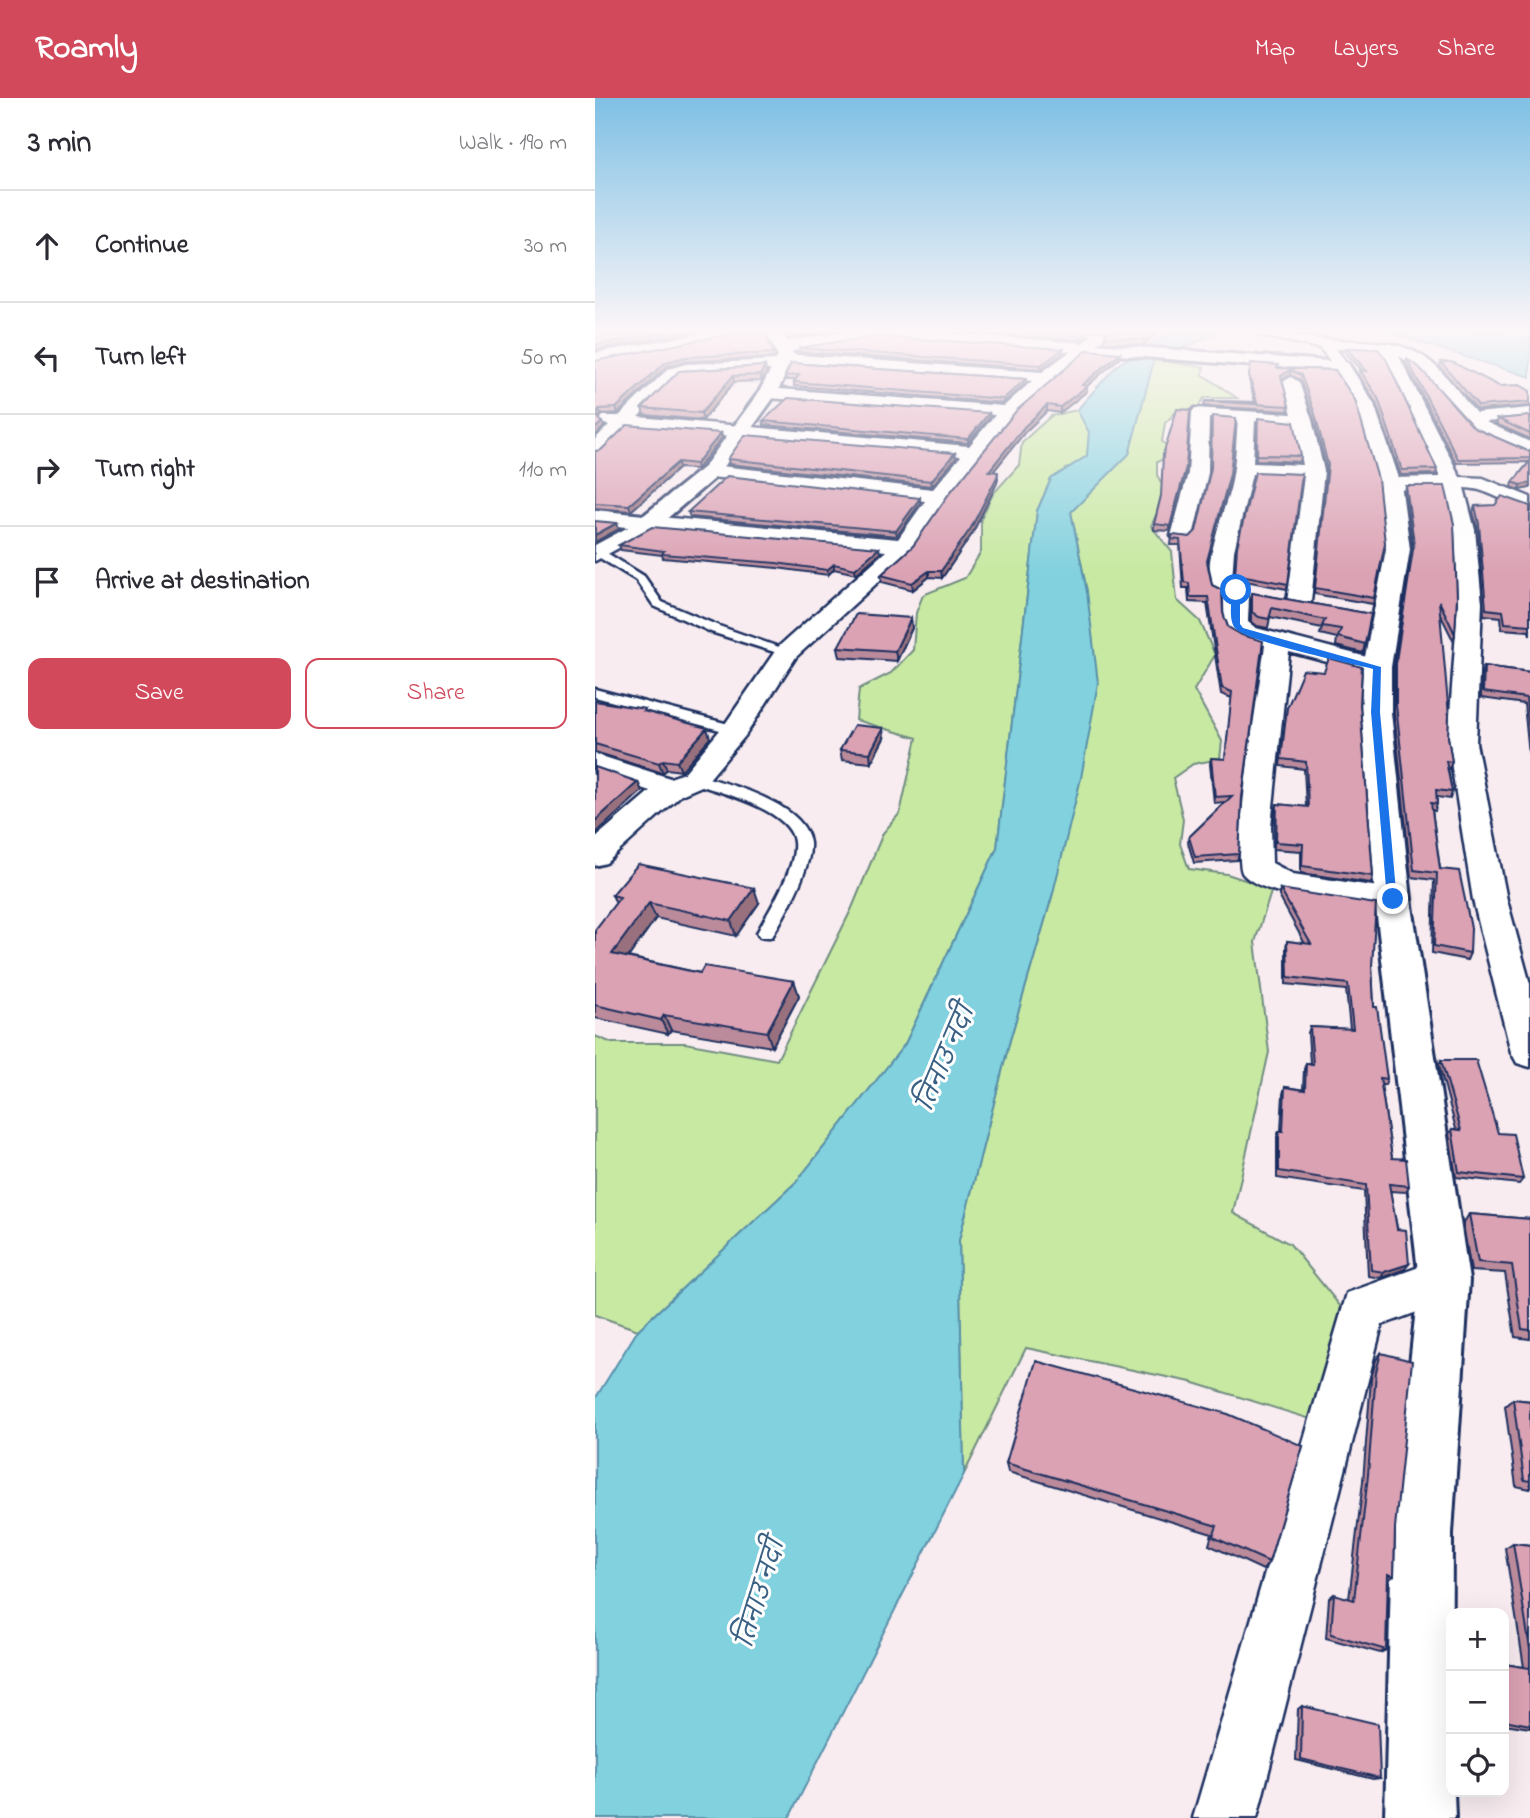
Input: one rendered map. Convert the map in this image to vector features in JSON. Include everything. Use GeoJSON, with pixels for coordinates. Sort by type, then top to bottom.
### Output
{"type":"FeatureCollection","features":[{"type":"Feature","properties":{"kind":"main road"},"geometry":{"type":"LineString","coordinates":[[595,517],[649,522],[711,471],[753,412]]}},
{"type":"Feature","properties":{"kind":"main road"},"geometry":{"type":"LineString","coordinates":[[1368,412],[1390,484],[1398,548],[1373,614],[1377,667],[1375,712],[1393,899],[1444,1280],[1422,1533],[1420,1818]]}},
{"type":"Feature","properties":{"kind":"street"},"geometry":{"type":"LineString","coordinates":[[595,449],[632,412]]}},
{"type":"Feature","properties":{"kind":"street"},"geometry":{"type":"LineString","coordinates":[[595,855],[682,784],[735,730],[787,652],[904,546],[938,496],[1006,412]]}},
{"type":"Feature","properties":{"kind":"street"},"geometry":{"type":"LineString","coordinates":[[1182,536],[1198,473],[1201,412]]}},
{"type":"Feature","properties":{"kind":"street"},"geometry":{"type":"LineString","coordinates":[[1204,412],[1303,420]]}},
{"type":"Feature","properties":{"kind":"street"},"geometry":{"type":"LineString","coordinates":[[1299,602],[1314,471],[1301,412]]}},
{"type":"Feature","properties":{"kind":"street"},"geometry":{"type":"LineString","coordinates":[[1419,412],[1453,483],[1465,530],[1470,603],[1462,743],[1490,900],[1530,1052]]}},
{"type":"Feature","properties":{"kind":"street"},"geometry":{"type":"LineString","coordinates":[[1467,412],[1482,428],[1530,449]]}},
{"type":"Feature","properties":{"kind":"street"},"geometry":{"type":"LineString","coordinates":[[1473,418],[1530,413]]}},
{"type":"Feature","properties":{"kind":"street"},"geometry":{"type":"LineString","coordinates":[[1247,416],[1243,468],[1223,551],[1221,585],[1324,606]]}},
{"type":"Feature","properties":{"kind":"street"},"geometry":{"type":"LineString","coordinates":[[595,419],[873,441],[973,452]]}},
{"type":"Feature","properties":{"kind":"street"},"geometry":{"type":"LineString","coordinates":[[1243,468],[1314,471]]}},
{"type":"Feature","properties":{"kind":"street"},"geometry":{"type":"LineString","coordinates":[[711,471],[938,496]]}},
{"type":"Feature","properties":{"kind":"street"},"geometry":{"type":"LineString","coordinates":[[1390,484],[1476,482],[1530,505]]}},
{"type":"Feature","properties":{"kind":"street"},"geometry":{"type":"LineString","coordinates":[[596,553],[649,522],[904,546]]}},
{"type":"Feature","properties":{"kind":"street"},"geometry":{"type":"LineString","coordinates":[[1236,590],[1236,624],[1240,630],[1278,643],[1377,667]]}},
{"type":"Feature","properties":{"kind":"street"},"geometry":{"type":"LineString","coordinates":[[1278,643],[1256,825],[1256,869],[1287,884],[1393,899]]}},
{"type":"Feature","properties":{"kind":"street"},"geometry":{"type":"LineString","coordinates":[[595,763],[682,784]]}},
{"type":"Feature","properties":{"kind":"street"},"geometry":{"type":"LineString","coordinates":[[1225,1818],[1363,1309],[1444,1280]]}},
{"type":"Feature","properties":{"kind":"lane"},"geometry":{"type":"LineString","coordinates":[[596,553],[641,578],[658,604],[715,629],[787,652]]}},
{"type":"Feature","properties":{"kind":"lane"},"geometry":{"type":"LineString","coordinates":[[595,693],[735,730]]}},
{"type":"Feature","properties":{"kind":"lane"},"geometry":{"type":"LineString","coordinates":[[682,784],[762,803],[793,820],[802,841],[794,876],[766,933]]}},
{"type":"Feature","properties":{"kind":"green space"},"geometry":{"type":"Polygon","coordinates":[[[1078,412],[1089,432],[1087,456],[1051,479],[1037,511],[997,848],[905,1044],[797,1181],[638,1330],[595,1315],[595,1036],[612,1043],[685,1043],[777,1060],[852,908],[883,833],[900,813],[917,738],[856,720],[859,689],[891,673],[913,650],[916,613],[923,595],[965,578],[981,552],[981,519],[993,494],[1019,465],[1022,442],[1051,416],[1078,412]]]}},
{"type":"Feature","properties":{"kind":"green space"},"geometry":{"type":"Polygon","coordinates":[[[1140,412],[1176,412],[1165,423],[1162,442],[1168,446],[1167,457],[1157,462],[1157,475],[1163,486],[1151,526],[1172,552],[1177,600],[1200,621],[1215,655],[1194,690],[1222,741],[1220,759],[1193,764],[1173,778],[1183,819],[1180,844],[1189,869],[1227,874],[1272,889],[1255,942],[1269,1052],[1233,1213],[1290,1244],[1341,1307],[1317,1421],[1191,1382],[1026,1348],[964,1474],[959,1240],[1010,1040],[1053,893],[1087,592],[1071,512],[1129,454],[1140,412]]]}},
{"type":"Feature","properties":{"kind":"water","name":"तिनाउ नदी"},"geometry":{"type":"Polygon","coordinates":[[[1078,412],[1140,412],[1129,454],[1071,512],[1087,592],[1098,683],[1081,778],[1053,893],[1010,1040],[959,1240],[964,1474],[789,1818],[595,1818],[595,1399],[638,1330],[797,1181],[905,1044],[997,848],[1037,511],[1051,479],[1087,456],[1089,432],[1078,412]]]}},
{"type":"Feature","properties":{"kind":"building"},"geometry":{"type":"Polygon","coordinates":[[[595,412],[597,412],[596,415],[602,422],[595,429],[595,412]]]}},
{"type":"Feature","properties":{"kind":"building"},"geometry":{"type":"Polygon","coordinates":[[[772,412],[989,413],[968,439],[763,421],[772,412]]]}},
{"type":"Feature","properties":{"kind":"building"},"geometry":{"type":"Polygon","coordinates":[[[1015,412],[1039,412],[989,471],[998,472],[997,477],[971,528],[941,571],[929,571],[912,583],[881,575],[913,546],[948,495],[1015,412]]]}},
{"type":"Feature","properties":{"kind":"building"},"geometry":{"type":"Polygon","coordinates":[[[1176,412],[1190,412],[1186,467],[1170,526],[1154,524],[1161,496],[1163,455],[1176,412]]]}},
{"type":"Feature","properties":{"kind":"building"},"geometry":{"type":"Polygon","coordinates":[[[1359,412],[1378,479],[1385,543],[1374,598],[1315,588],[1328,465],[1315,414],[1359,412]]]}},
{"type":"Feature","properties":{"kind":"building"},"geometry":{"type":"Polygon","coordinates":[[[1383,412],[1411,412],[1437,469],[1402,470],[1383,412]]]}},
{"type":"Feature","properties":{"kind":"building"},"geometry":{"type":"Polygon","coordinates":[[[1434,412],[1460,412],[1474,428],[1530,452],[1530,458],[1458,459],[1434,412]]]}},
{"type":"Feature","properties":{"kind":"building"},"geometry":{"type":"Polygon","coordinates":[[[1212,416],[1236,418],[1230,474],[1207,561],[1212,585],[1222,590],[1223,613],[1228,627],[1242,635],[1263,641],[1242,797],[1239,854],[1195,857],[1189,837],[1232,796],[1215,797],[1211,758],[1225,759],[1232,692],[1222,688],[1208,597],[1190,597],[1189,583],[1184,582],[1180,540],[1172,539],[1172,535],[1190,537],[1196,531],[1211,468],[1212,416]]]}},
{"type":"Feature","properties":{"kind":"building"},"geometry":{"type":"Polygon","coordinates":[[[1530,416],[1530,434],[1498,419],[1530,416]]]}},
{"type":"Feature","properties":{"kind":"building"},"geometry":{"type":"Polygon","coordinates":[[[1258,418],[1294,422],[1301,456],[1257,455],[1258,418]]]}},
{"type":"Feature","properties":{"kind":"building"},"geometry":{"type":"Polygon","coordinates":[[[627,425],[721,433],[696,464],[678,462],[629,505],[595,503],[595,451],[601,450],[627,425]]]}},
{"type":"Feature","properties":{"kind":"building"},"geometry":{"type":"Polygon","coordinates":[[[745,435],[955,453],[931,481],[728,459],[745,435]]]}},
{"type":"Feature","properties":{"kind":"building"},"geometry":{"type":"Polygon","coordinates":[[[1530,461],[1530,483],[1520,485],[1513,482],[1530,461]]]}},
{"type":"Feature","properties":{"kind":"building"},"geometry":{"type":"Polygon","coordinates":[[[1255,472],[1302,474],[1288,584],[1235,574],[1237,547],[1255,472]]]}},
{"type":"Feature","properties":{"kind":"building"},"geometry":{"type":"Polygon","coordinates":[[[727,476],[920,498],[896,531],[688,512],[727,476]]]}},
{"type":"Feature","properties":{"kind":"building"},"geometry":{"type":"Polygon","coordinates":[[[1406,486],[1445,486],[1454,524],[1457,597],[1455,634],[1439,601],[1452,762],[1446,761],[1452,792],[1436,790],[1437,804],[1431,803],[1440,869],[1459,871],[1471,928],[1470,953],[1434,946],[1437,873],[1414,870],[1396,705],[1396,661],[1414,543],[1406,486]]]}},
{"type":"Feature","properties":{"kind":"building"},"geometry":{"type":"Polygon","coordinates":[[[1502,496],[1530,506],[1530,625],[1505,623],[1503,611],[1486,609],[1475,506],[1495,505],[1502,496]]]}},
{"type":"Feature","properties":{"kind":"building"},"geometry":{"type":"Polygon","coordinates":[[[595,521],[617,523],[595,535],[595,521]]]}},
{"type":"Feature","properties":{"kind":"building"},"geometry":{"type":"Polygon","coordinates":[[[652,527],[879,548],[855,569],[834,564],[827,570],[662,554],[664,551],[619,545],[652,527]]]}},
{"type":"Feature","properties":{"kind":"building"},"geometry":{"type":"Polygon","coordinates":[[[1252,593],[1371,614],[1365,644],[1338,637],[1341,629],[1322,626],[1325,620],[1272,608],[1269,619],[1259,617],[1252,612],[1252,593]]]}},
{"type":"Feature","properties":{"kind":"building"},"geometry":{"type":"Polygon","coordinates":[[[856,614],[911,618],[895,651],[838,647],[856,614]]]}},
{"type":"Feature","properties":{"kind":"building"},"geometry":{"type":"Polygon","coordinates":[[[1329,658],[1362,667],[1360,705],[1373,876],[1302,866],[1303,844],[1276,842],[1277,804],[1308,807],[1306,762],[1281,759],[1287,708],[1303,670],[1324,672],[1329,658]]]}},
{"type":"Feature","properties":{"kind":"building"},"geometry":{"type":"Polygon","coordinates":[[[1484,666],[1530,672],[1530,738],[1526,698],[1483,692],[1484,666]]]}},
{"type":"Feature","properties":{"kind":"building"},"geometry":{"type":"Polygon","coordinates":[[[595,701],[645,709],[643,711],[707,728],[677,762],[663,760],[659,763],[595,744],[595,701]]]}},
{"type":"Feature","properties":{"kind":"building"},"geometry":{"type":"Polygon","coordinates":[[[854,725],[883,728],[870,753],[840,750],[854,725]]]}},
{"type":"Feature","properties":{"kind":"building"},"geometry":{"type":"Polygon","coordinates":[[[595,767],[638,782],[595,821],[595,767]]]}},
{"type":"Feature","properties":{"kind":"building"},"geometry":{"type":"Polygon","coordinates":[[[638,864],[754,888],[731,921],[649,903],[612,954],[700,973],[704,966],[794,981],[767,1032],[664,1015],[661,1020],[595,1005],[595,930],[620,897],[612,895],[638,864]]]}},
{"type":"Feature","properties":{"kind":"building"},"geometry":{"type":"Polygon","coordinates":[[[1280,889],[1376,904],[1372,966],[1374,1007],[1377,1007],[1387,1079],[1380,1078],[1392,1158],[1406,1159],[1409,1186],[1389,1184],[1397,1229],[1406,1230],[1409,1264],[1384,1272],[1371,1270],[1366,1185],[1279,1171],[1279,1131],[1283,1131],[1285,1087],[1305,1090],[1306,1063],[1313,1064],[1310,1027],[1353,1029],[1348,984],[1288,977],[1287,941],[1311,944],[1280,889]]]}},
{"type":"Feature","properties":{"kind":"building"},"geometry":{"type":"Polygon","coordinates":[[[1441,1060],[1476,1060],[1498,1133],[1513,1134],[1523,1179],[1459,1172],[1452,1129],[1461,1130],[1441,1060]]]}},
{"type":"Feature","properties":{"kind":"building"},"geometry":{"type":"Polygon","coordinates":[[[1469,1214],[1530,1219],[1530,1330],[1522,1329],[1512,1265],[1478,1262],[1469,1214]]]}},
{"type":"Feature","properties":{"kind":"building"},"geometry":{"type":"Polygon","coordinates":[[[1381,1353],[1412,1361],[1395,1528],[1394,1576],[1388,1574],[1386,1650],[1331,1634],[1334,1594],[1354,1600],[1376,1372],[1381,1353]]]}},
{"type":"Feature","properties":{"kind":"building"},"geometry":{"type":"Polygon","coordinates":[[[1036,1361],[1228,1414],[1303,1446],[1269,1562],[1213,1537],[1217,1526],[1006,1463],[1036,1361]]]}},
{"type":"Feature","properties":{"kind":"building"},"geometry":{"type":"Polygon","coordinates":[[[1513,1399],[1530,1401],[1530,1481],[1524,1480],[1513,1399]]]}},
{"type":"Feature","properties":{"kind":"building"},"geometry":{"type":"Polygon","coordinates":[[[1513,1543],[1530,1545],[1530,1649],[1513,1543]]]}},
{"type":"Feature","properties":{"kind":"building"},"geometry":{"type":"Polygon","coordinates":[[[1509,1665],[1530,1668],[1530,1725],[1509,1721],[1509,1665]]]}},
{"type":"Feature","properties":{"kind":"building"},"geometry":{"type":"Polygon","coordinates":[[[1302,1706],[1378,1724],[1380,1778],[1301,1759],[1302,1706]]]}},
{"type":"Feature","properties":{"kind":"route"},"geometry":{"type":"LineString","coordinates":[[1236,590],[1236,624],[1247,634],[1377,667],[1375,712],[1393,899]]}}]}
